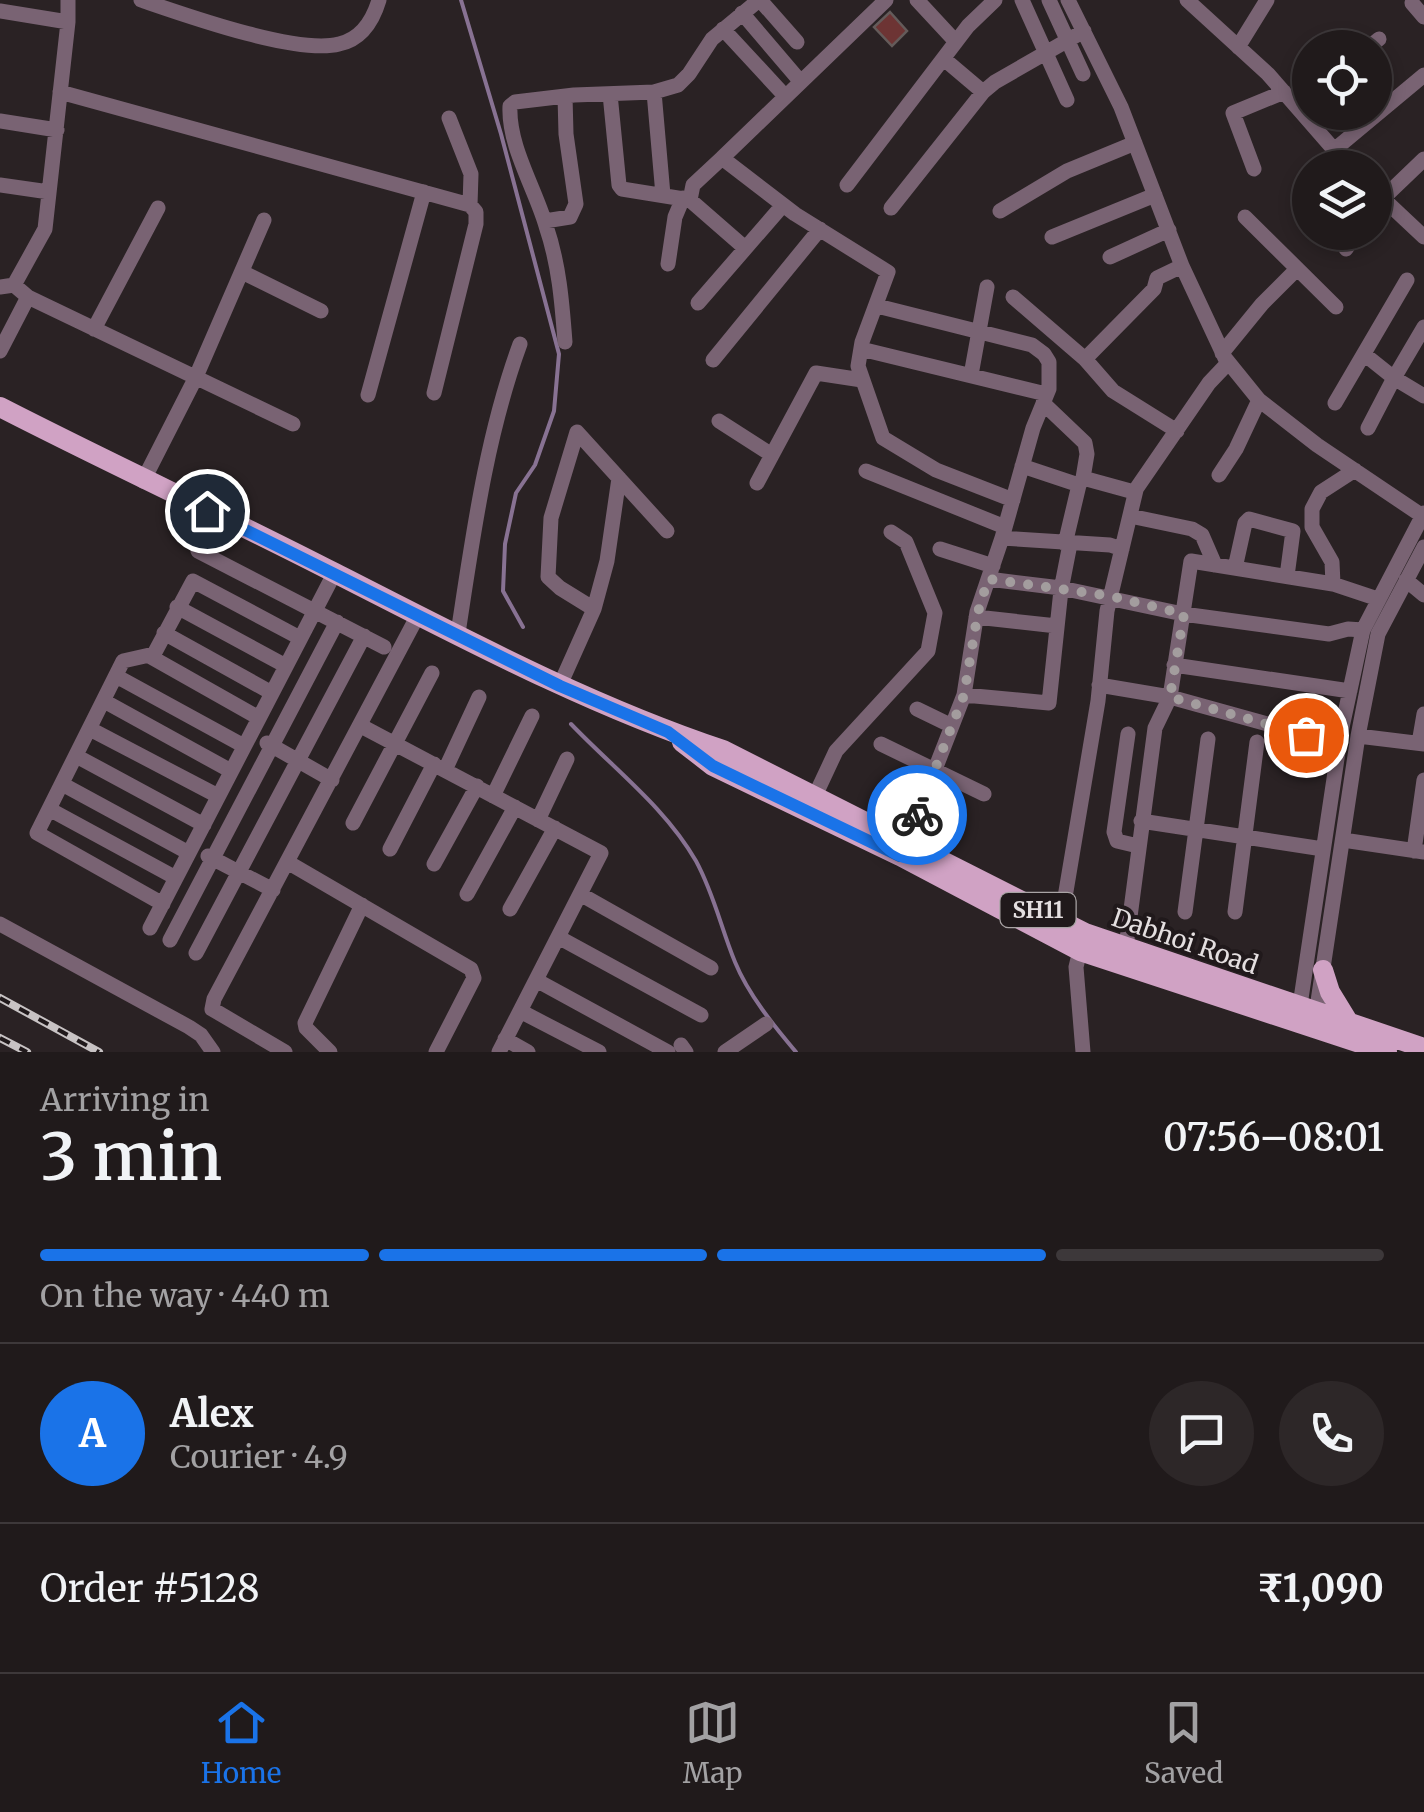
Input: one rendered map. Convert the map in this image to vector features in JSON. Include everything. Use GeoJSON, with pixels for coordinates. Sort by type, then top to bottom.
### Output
{"type":"FeatureCollection","features":[{"type":"Feature","properties":{"kind":"main road","name":"Dabhoi Road"},"geometry":{"type":"LineString","coordinates":[[0,407],[560,686],[668,732],[722,750],[903,850],[1082,942],[1307,1017],[1348,1023],[1424,1048]]}},
{"type":"Feature","properties":{"kind":"main road","name":"Dabhoi Road"},"geometry":{"type":"LineString","coordinates":[[668,732],[713,766],[1061,922],[1082,942],[1126,947],[1387,1052]]}},
{"type":"Feature","properties":{"kind":"main road"},"geometry":{"type":"LineString","coordinates":[[1324,970],[1334,1001],[1348,1023]]}},
{"type":"Feature","properties":{"kind":"street"},"geometry":{"type":"LineString","coordinates":[[68,0],[45,229],[7,286],[293,424]]}},
{"type":"Feature","properties":{"kind":"street"},"geometry":{"type":"LineString","coordinates":[[141,0],[202,21],[309,46],[340,44],[359,35],[373,18],[379,0]]}},
{"type":"Feature","properties":{"kind":"street"},"geometry":{"type":"LineString","coordinates":[[565,342],[560,282],[545,221],[519,151],[510,106],[515,102],[565,96],[654,92],[678,85],[690,74],[712,39],[759,0],[797,42]]}},
{"type":"Feature","properties":{"kind":"street"},"geometry":{"type":"LineString","coordinates":[[668,264],[675,217],[693,186],[886,0]]}},
{"type":"Feature","properties":{"kind":"street"},"geometry":{"type":"LineString","coordinates":[[917,0],[956,42]]}},
{"type":"Feature","properties":{"kind":"street"},"geometry":{"type":"LineString","coordinates":[[1022,0],[1067,100]]}},
{"type":"Feature","properties":{"kind":"street"},"geometry":{"type":"LineString","coordinates":[[1049,0],[1083,74]]}},
{"type":"Feature","properties":{"kind":"street"},"geometry":{"type":"LineString","coordinates":[[1068,0],[1135,143],[1182,266],[1225,358],[1259,400],[1424,515],[1362,630],[1323,849],[1307,1017]]}},
{"type":"Feature","properties":{"kind":"street"},"geometry":{"type":"LineString","coordinates":[[1187,0],[1289,98],[1334,150],[1424,74]]}},
{"type":"Feature","properties":{"kind":"street"},"geometry":{"type":"LineString","coordinates":[[1238,47],[1267,0]]}},
{"type":"Feature","properties":{"kind":"street"},"geometry":{"type":"LineString","coordinates":[[847,186],[991,1]]}},
{"type":"Feature","properties":{"kind":"street"},"geometry":{"type":"LineString","coordinates":[[1412,2],[1424,17]]}},
{"type":"Feature","properties":{"kind":"street"},"geometry":{"type":"LineString","coordinates":[[0,11],[68,22]]}},
{"type":"Feature","properties":{"kind":"street"},"geometry":{"type":"LineString","coordinates":[[742,13],[800,81]]}},
{"type":"Feature","properties":{"kind":"street"},"geometry":{"type":"LineString","coordinates":[[724,29],[784,96]]}},
{"type":"Feature","properties":{"kind":"street"},"geometry":{"type":"LineString","coordinates":[[891,208],[983,92],[1084,31]]}},
{"type":"Feature","properties":{"kind":"street"},"geometry":{"type":"LineString","coordinates":[[944,58],[983,92]]}},
{"type":"Feature","properties":{"kind":"street"},"geometry":{"type":"LineString","coordinates":[[60,92],[470,205],[476,212],[476,224],[434,394]]}},
{"type":"Feature","properties":{"kind":"street"},"geometry":{"type":"LineString","coordinates":[[654,92],[663,195]]}},
{"type":"Feature","properties":{"kind":"street"},"geometry":{"type":"LineString","coordinates":[[610,94],[619,186],[686,199],[745,248]]}},
{"type":"Feature","properties":{"kind":"street"},"geometry":{"type":"LineString","coordinates":[[545,221],[570,217],[576,204],[565,96]]}},
{"type":"Feature","properties":{"kind":"street"},"geometry":{"type":"LineString","coordinates":[[1254,169],[1233,112],[1292,97]]}},
{"type":"Feature","properties":{"kind":"street"},"geometry":{"type":"LineString","coordinates":[[449,118],[471,174],[470,205]]}},
{"type":"Feature","properties":{"kind":"street"},"geometry":{"type":"LineString","coordinates":[[0,121],[57,130]]}},
{"type":"Feature","properties":{"kind":"street"},"geometry":{"type":"LineString","coordinates":[[1000,211],[1067,172],[1135,143]]}},
{"type":"Feature","properties":{"kind":"street"},"geometry":{"type":"LineString","coordinates":[[722,158],[783,205],[888,272],[858,366],[883,438],[936,470],[1013,500]]}},
{"type":"Feature","properties":{"kind":"street"},"geometry":{"type":"LineString","coordinates":[[1392,186],[1424,159]]}},
{"type":"Feature","properties":{"kind":"street"},"geometry":{"type":"LineString","coordinates":[[0,186],[50,192]]}},
{"type":"Feature","properties":{"kind":"street"},"geometry":{"type":"LineString","coordinates":[[368,395],[424,192]]}},
{"type":"Feature","properties":{"kind":"street"},"geometry":{"type":"LineString","coordinates":[[1052,237],[1155,195]]}},
{"type":"Feature","properties":{"kind":"street"},"geometry":{"type":"LineString","coordinates":[[698,302],[783,205]]}},
{"type":"Feature","properties":{"kind":"street"},"geometry":{"type":"LineString","coordinates":[[94,330],[158,208]]}},
{"type":"Feature","properties":{"kind":"street"},"geometry":{"type":"LineString","coordinates":[[1392,210],[1424,237]]}},
{"type":"Feature","properties":{"kind":"street"},"geometry":{"type":"LineString","coordinates":[[1245,217],[1336,307]]}},
{"type":"Feature","properties":{"kind":"street"},"geometry":{"type":"LineString","coordinates":[[144,481],[195,379],[264,220]]}},
{"type":"Feature","properties":{"kind":"street"},"geometry":{"type":"LineString","coordinates":[[713,360],[820,229]]}},
{"type":"Feature","properties":{"kind":"street"},"geometry":{"type":"LineString","coordinates":[[1110,257],[1168,230]]}},
{"type":"Feature","properties":{"kind":"street"},"geometry":{"type":"LineString","coordinates":[[1085,359],[1154,289],[1158,278],[1182,266]]}},
{"type":"Feature","properties":{"kind":"street"},"geometry":{"type":"LineString","coordinates":[[1061,922],[1080,822],[1110,596],[1136,490],[1262,304],[1296,270]]}},
{"type":"Feature","properties":{"kind":"street"},"geometry":{"type":"LineString","coordinates":[[242,272],[321,311]]}},
{"type":"Feature","properties":{"kind":"street"},"geometry":{"type":"LineString","coordinates":[[1335,403],[1407,280]]}},
{"type":"Feature","properties":{"kind":"street"},"geometry":{"type":"LineString","coordinates":[[971,375],[987,288]]}},
{"type":"Feature","properties":{"kind":"street"},"geometry":{"type":"LineString","coordinates":[[0,350],[28,297]]}},
{"type":"Feature","properties":{"kind":"street"},"geometry":{"type":"LineString","coordinates":[[1013,297],[1085,359],[1114,391],[1134,407],[1177,430]]}},
{"type":"Feature","properties":{"kind":"street"},"geometry":{"type":"LineString","coordinates":[[877,306],[1032,346],[1044,354],[1051,372],[976,617],[964,695],[903,850]]}},
{"type":"Feature","properties":{"kind":"street"},"geometry":{"type":"LineString","coordinates":[[1368,428],[1424,326]]}},
{"type":"Feature","properties":{"kind":"street"},"geometry":{"type":"LineString","coordinates":[[458,633],[502,392],[520,344]]}},
{"type":"Feature","properties":{"kind":"street"},"geometry":{"type":"LineString","coordinates":[[861,349],[971,375],[1045,399],[1085,443],[1087,454],[1061,588],[1049,703],[964,695]]}},
{"type":"Feature","properties":{"kind":"street"},"geometry":{"type":"LineString","coordinates":[[1364,354],[1424,396]]}},
{"type":"Feature","properties":{"kind":"street"},"geometry":{"type":"LineString","coordinates":[[758,482],[816,374],[862,380]]}},
{"type":"Feature","properties":{"kind":"street"},"geometry":{"type":"LineString","coordinates":[[1218,475],[1236,449],[1259,400]]}},
{"type":"Feature","properties":{"kind":"street"},"geometry":{"type":"LineString","coordinates":[[719,421],[772,455]]}},
{"type":"Feature","properties":{"kind":"street"},"geometry":{"type":"LineString","coordinates":[[594,608],[548,577],[551,518],[577,432],[667,531]]}},
{"type":"Feature","properties":{"kind":"street"},"geometry":{"type":"LineString","coordinates":[[1022,466],[1081,482],[1092,478],[1130,492],[1136,490]]}},
{"type":"Feature","properties":{"kind":"street"},"geometry":{"type":"LineString","coordinates":[[866,470],[1004,532],[1122,549]]}},
{"type":"Feature","properties":{"kind":"street"},"geometry":{"type":"LineString","coordinates":[[1333,584],[1332,562],[1312,527],[1312,510],[1321,492],[1355,470]]}},
{"type":"Feature","properties":{"kind":"street"},"geometry":{"type":"LineString","coordinates":[[560,686],[594,608],[607,560],[618,478]]}},
{"type":"Feature","properties":{"kind":"street"},"geometry":{"type":"LineString","coordinates":[[1130,516],[1192,529],[1202,535],[1215,565]]}},
{"type":"Feature","properties":{"kind":"street"},"geometry":{"type":"LineString","coordinates":[[1236,568],[1249,519],[1293,531],[1286,576]]}},
{"type":"Feature","properties":{"kind":"street"},"geometry":{"type":"LineString","coordinates":[[814,798],[836,751],[928,651],[935,613],[906,542],[891,532]]}},
{"type":"Feature","properties":{"kind":"street"},"geometry":{"type":"LineString","coordinates":[[1307,1017],[1324,970],[1358,736],[1378,634],[1424,547]]}},
{"type":"Feature","properties":{"kind":"street"},"geometry":{"type":"LineString","coordinates":[[940,549],[991,572],[1184,614],[1329,634],[1362,630]]}},
{"type":"Feature","properties":{"kind":"street"},"geometry":{"type":"LineString","coordinates":[[198,551],[384,647]]}},
{"type":"Feature","properties":{"kind":"street"},"geometry":{"type":"LineString","coordinates":[[1126,947],[1155,728],[1170,697],[1191,561],[1333,584],[1378,599]]}},
{"type":"Feature","properties":{"kind":"street"},"geometry":{"type":"LineString","coordinates":[[150,928],[334,572]]}},
{"type":"Feature","properties":{"kind":"street"},"geometry":{"type":"LineString","coordinates":[[1406,580],[1424,595]]}},
{"type":"Feature","properties":{"kind":"street"},"geometry":{"type":"LineString","coordinates":[[151,657],[189,583],[197,582],[300,638]]}},
{"type":"Feature","properties":{"kind":"street"},"geometry":{"type":"LineString","coordinates":[[177,607],[286,666]]}},
{"type":"Feature","properties":{"kind":"street"},"geometry":{"type":"LineString","coordinates":[[285,1052],[212,1009],[214,999],[418,617]]}},
{"type":"Feature","properties":{"kind":"street"},"geometry":{"type":"LineString","coordinates":[[976,617],[1057,626]]}},
{"type":"Feature","properties":{"kind":"street"},"geometry":{"type":"LineString","coordinates":[[170,940],[337,622]]}},
{"type":"Feature","properties":{"kind":"street"},"geometry":{"type":"LineString","coordinates":[[164,633],[272,693]]}},
{"type":"Feature","properties":{"kind":"street"},"geometry":{"type":"LineString","coordinates":[[196,953],[364,636]]}},
{"type":"Feature","properties":{"kind":"street"},"geometry":{"type":"LineString","coordinates":[[162,904],[40,837],[38,830],[126,658],[151,657],[251,733],[332,780]]}},
{"type":"Feature","properties":{"kind":"street"},"geometry":{"type":"LineString","coordinates":[[1174,665],[1350,691]]}},
{"type":"Feature","properties":{"kind":"street"},"geometry":{"type":"LineString","coordinates":[[353,823],[432,673]]}},
{"type":"Feature","properties":{"kind":"street"},"geometry":{"type":"LineString","coordinates":[[116,676],[251,733]]}},
{"type":"Feature","properties":{"kind":"street"},"geometry":{"type":"LineString","coordinates":[[1100,685],[1170,697],[1340,744]]}},
{"type":"Feature","properties":{"kind":"street"},"geometry":{"type":"LineString","coordinates":[[390,850],[479,697]]}},
{"type":"Feature","properties":{"kind":"street"},"geometry":{"type":"LineString","coordinates":[[104,701],[232,771]]}},
{"type":"Feature","properties":{"kind":"street"},"geometry":{"type":"LineString","coordinates":[[917,710],[952,726]]}},
{"type":"Feature","properties":{"kind":"street"},"geometry":{"type":"LineString","coordinates":[[1358,736],[1422,744],[1424,714]]}},
{"type":"Feature","properties":{"kind":"street"},"geometry":{"type":"LineString","coordinates":[[493,796],[532,716]]}},
{"type":"Feature","properties":{"kind":"street"},"geometry":{"type":"LineString","coordinates":[[360,726],[602,853],[502,1046],[528,1052]]}},
{"type":"Feature","properties":{"kind":"street"},"geometry":{"type":"LineString","coordinates":[[90,730],[218,796]]}},
{"type":"Feature","properties":{"kind":"street"},"geometry":{"type":"LineString","coordinates":[[1128,734],[1114,832],[1117,842],[1138,846]]}},
{"type":"Feature","properties":{"kind":"street"},"geometry":{"type":"LineString","coordinates":[[1185,912],[1208,739]]}},
{"type":"Feature","properties":{"kind":"street"},"geometry":{"type":"LineString","coordinates":[[1234,912],[1257,742]]}},
{"type":"Feature","properties":{"kind":"street"},"geometry":{"type":"LineString","coordinates":[[881,744],[984,794]]}},
{"type":"Feature","properties":{"kind":"street"},"geometry":{"type":"LineString","coordinates":[[78,756],[204,825]]}},
{"type":"Feature","properties":{"kind":"street"},"geometry":{"type":"LineString","coordinates":[[538,820],[567,759]]}},
{"type":"Feature","properties":{"kind":"street"},"geometry":{"type":"LineString","coordinates":[[1344,840],[1419,852],[1424,780]]}},
{"type":"Feature","properties":{"kind":"street"},"geometry":{"type":"LineString","coordinates":[[62,784],[273,890]]}},
{"type":"Feature","properties":{"kind":"street"},"geometry":{"type":"LineString","coordinates":[[434,864],[477,786]]}},
{"type":"Feature","properties":{"kind":"street"},"geometry":{"type":"LineString","coordinates":[[467,894],[515,807]]}},
{"type":"Feature","properties":{"kind":"street"},"geometry":{"type":"LineString","coordinates":[[49,809],[176,878]]}},
{"type":"Feature","properties":{"kind":"street"},"geometry":{"type":"LineString","coordinates":[[1141,822],[1323,849]]}},
{"type":"Feature","properties":{"kind":"street"},"geometry":{"type":"LineString","coordinates":[[510,909],[556,828]]}},
{"type":"Feature","properties":{"kind":"street"},"geometry":{"type":"LineString","coordinates":[[289,863],[474,973],[436,1052]]}},
{"type":"Feature","properties":{"kind":"street"},"geometry":{"type":"LineString","coordinates":[[580,894],[711,968]]}},
{"type":"Feature","properties":{"kind":"street"},"geometry":{"type":"LineString","coordinates":[[330,1052],[306,1028],[305,1022],[362,905]]}},
{"type":"Feature","properties":{"kind":"street"},"geometry":{"type":"LineString","coordinates":[[0,924],[189,1027],[214,1052]]}},
{"type":"Feature","properties":{"kind":"street"},"geometry":{"type":"LineString","coordinates":[[558,937],[702,1014]]}},
{"type":"Feature","properties":{"kind":"street"},"geometry":{"type":"LineString","coordinates":[[1082,942],[1076,967],[1083,1052]]}},
{"type":"Feature","properties":{"kind":"street"},"geometry":{"type":"LineString","coordinates":[[536,980],[679,1050]]}},
{"type":"Feature","properties":{"kind":"street"},"geometry":{"type":"LineString","coordinates":[[520,1011],[599,1052]]}},
{"type":"Feature","properties":{"kind":"street"},"geometry":{"type":"LineString","coordinates":[[729,1051],[766,1024]]}},
{"type":"Feature","properties":{"kind":"building"},"geometry":{"type":"Polygon","coordinates":[[[890,12],[907,31],[892,46],[874,27],[890,12]]]}},
{"type":"Feature","properties":{"kind":"waterway"},"geometry":{"type":"LineString","coordinates":[[461,0],[559,354],[554,411],[535,465],[516,493],[505,544],[503,591],[523,627]]}},
{"type":"Feature","properties":{"kind":"waterway"},"geometry":{"type":"LineString","coordinates":[[571,724],[654,806],[683,841],[708,886],[740,974],[796,1052]]}},
{"type":"Feature","properties":{"kind":"railway"},"geometry":{"type":"LineString","coordinates":[[0,998],[99,1052]]}},
{"type":"Feature","properties":{"kind":"railway"},"geometry":{"type":"LineString","coordinates":[[0,1038],[27,1052]]}},
{"type":"Feature","properties":{"kind":"way so far"},"geometry":{"type":"LineString","coordinates":[[917,815],[964,695],[978,612],[988,579],[1110,596],[1184,614],[1170,697],[1306,735]]}},
{"type":"Feature","properties":{"kind":"route"},"geometry":{"type":"LineString","coordinates":[[207,511],[560,686],[668,732],[713,766],[900,856],[917,815]]}}]}
